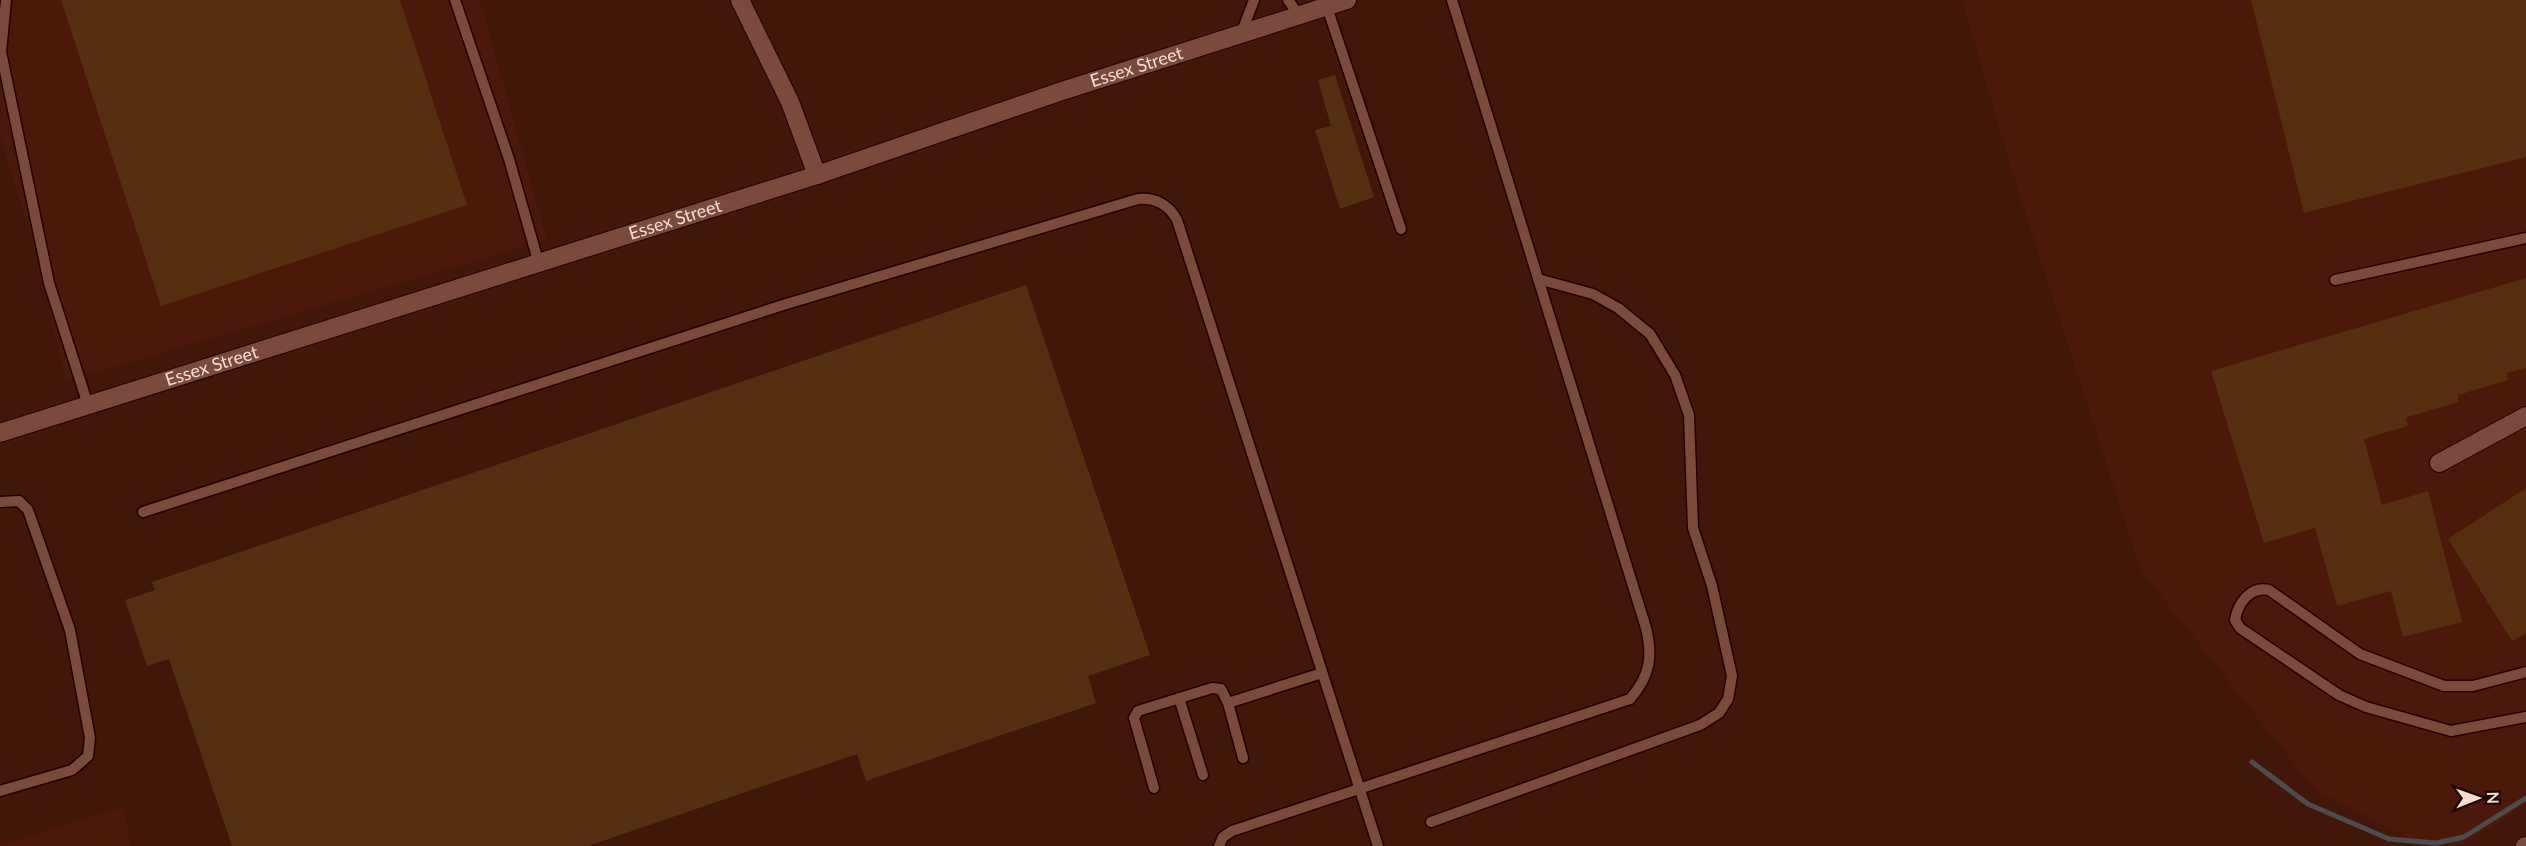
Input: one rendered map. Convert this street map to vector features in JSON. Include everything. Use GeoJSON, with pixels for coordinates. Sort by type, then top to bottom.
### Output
{"type":"FeatureCollection","features":[{"type":"Feature","properties":{"kind":"street"},"geometry":{"type":"LineString","coordinates":[[740,0],[790,102],[817,175]]}},
{"type":"Feature","properties":{"kind":"street","name":"Essex Street"},"geometry":{"type":"LineString","coordinates":[[0,433],[817,175],[1347,0]]}},
{"type":"Feature","properties":{"kind":"street"},"geometry":{"type":"LineString","coordinates":[[2439,463],[2526,416]]}},
{"type":"Feature","properties":{"kind":"lane"},"geometry":{"type":"LineString","coordinates":[[6,0],[1,52],[49,283],[88,405]]}},
{"type":"Feature","properties":{"kind":"lane"},"geometry":{"type":"LineString","coordinates":[[454,0],[505,148],[539,264]]}},
{"type":"Feature","properties":{"kind":"lane"},"geometry":{"type":"LineString","coordinates":[[1241,34],[1254,0]]}},
{"type":"Feature","properties":{"kind":"lane"},"geometry":{"type":"LineString","coordinates":[[1288,0],[1299,15]]}},
{"type":"Feature","properties":{"kind":"lane"},"geometry":{"type":"LineString","coordinates":[[1219,846],[1224,837],[1232,831],[1630,699],[1649,674],[1650,644],[1646,628],[1452,0]]}},
{"type":"Feature","properties":{"kind":"lane"},"geometry":{"type":"LineString","coordinates":[[1327,7],[1401,229]]}},
{"type":"Feature","properties":{"kind":"lane"},"geometry":{"type":"LineString","coordinates":[[143,512],[783,305],[1138,199],[1152,199],[1172,212],[1177,220],[1378,846]]}},
{"type":"Feature","properties":{"kind":"lane"},"geometry":{"type":"LineString","coordinates":[[2335,280],[2526,238]]}},
{"type":"Feature","properties":{"kind":"lane"},"geometry":{"type":"LineString","coordinates":[[1431,822],[1700,725],[1719,713],[1728,699],[1732,676],[1712,586],[1692,528],[1689,415],[1675,375],[1650,334],[1618,308],[1593,294],[1538,279]]}},
{"type":"Feature","properties":{"kind":"lane"},"geometry":{"type":"LineString","coordinates":[[0,502],[19,501],[28,510],[70,630],[90,738],[88,756],[72,770],[0,791]]}},
{"type":"Feature","properties":{"kind":"lane"},"geometry":{"type":"LineString","coordinates":[[2526,672],[2473,686],[2444,686],[2360,654],[2269,590],[2259,588],[2252,591],[2237,610],[2235,620],[2240,628],[2339,695],[2366,707],[2451,732],[2526,717]]}},
{"type":"Feature","properties":{"kind":"lane"},"geometry":{"type":"LineString","coordinates":[[1228,703],[1322,674]]}},
{"type":"Feature","properties":{"kind":"lane"},"geometry":{"type":"LineString","coordinates":[[1154,788],[1134,718],[1138,711],[1218,688],[1228,703],[1243,758]]}},
{"type":"Feature","properties":{"kind":"lane"},"geometry":{"type":"LineString","coordinates":[[1179,698],[1203,775]]}},
{"type":"Feature","properties":{"kind":"shaded area"},"geometry":{"type":"Polygon","coordinates":[[[0,0],[480,0],[547,240],[66,381],[36,252],[0,137],[0,0]]]}},
{"type":"Feature","properties":{"kind":"shaded area"},"geometry":{"type":"Polygon","coordinates":[[[1962,0],[2526,0],[2526,805],[2460,846],[2425,846],[2316,791],[2141,571],[2010,165],[1962,0]]]}},
{"type":"Feature","properties":{"kind":"shaded area"},"geometry":{"type":"Polygon","coordinates":[[[124,807],[130,846],[0,846],[0,845],[124,807]]]}},
{"type":"Feature","properties":{"kind":"building"},"geometry":{"type":"Polygon","coordinates":[[[61,0],[400,0],[467,205],[161,306],[61,0]]]}},
{"type":"Feature","properties":{"kind":"building"},"geometry":{"type":"Polygon","coordinates":[[[2251,0],[2526,0],[2526,157],[2304,213],[2251,0]]]}},
{"type":"Feature","properties":{"kind":"building"},"geometry":{"type":"Polygon","coordinates":[[[1335,75],[1374,197],[1340,209],[1315,130],[1331,126],[1318,80],[1335,75]]]}},
{"type":"Feature","properties":{"kind":"building"},"geometry":{"type":"Polygon","coordinates":[[[2526,278],[2526,368],[2507,373],[2508,380],[2458,395],[2458,402],[2405,418],[2408,426],[2364,439],[2382,505],[2428,491],[2462,622],[2403,637],[2391,591],[2337,606],[2315,528],[2264,543],[2211,371],[2526,278]]]}},
{"type":"Feature","properties":{"kind":"building"},"geometry":{"type":"Polygon","coordinates":[[[1026,285],[1150,655],[1088,676],[1096,703],[866,781],[857,754],[588,846],[232,846],[169,659],[147,666],[125,600],[155,590],[152,582],[1026,285]]]}},
{"type":"Feature","properties":{"kind":"building"},"geometry":{"type":"Polygon","coordinates":[[[2526,488],[2526,633],[2512,641],[2448,539],[2526,488]]]}},
{"type":"Feature","properties":{"kind":"waterway"},"geometry":{"type":"LineString","coordinates":[[2252,762],[2308,804],[2389,839],[2436,843],[2464,837],[2526,798]]}}]}
